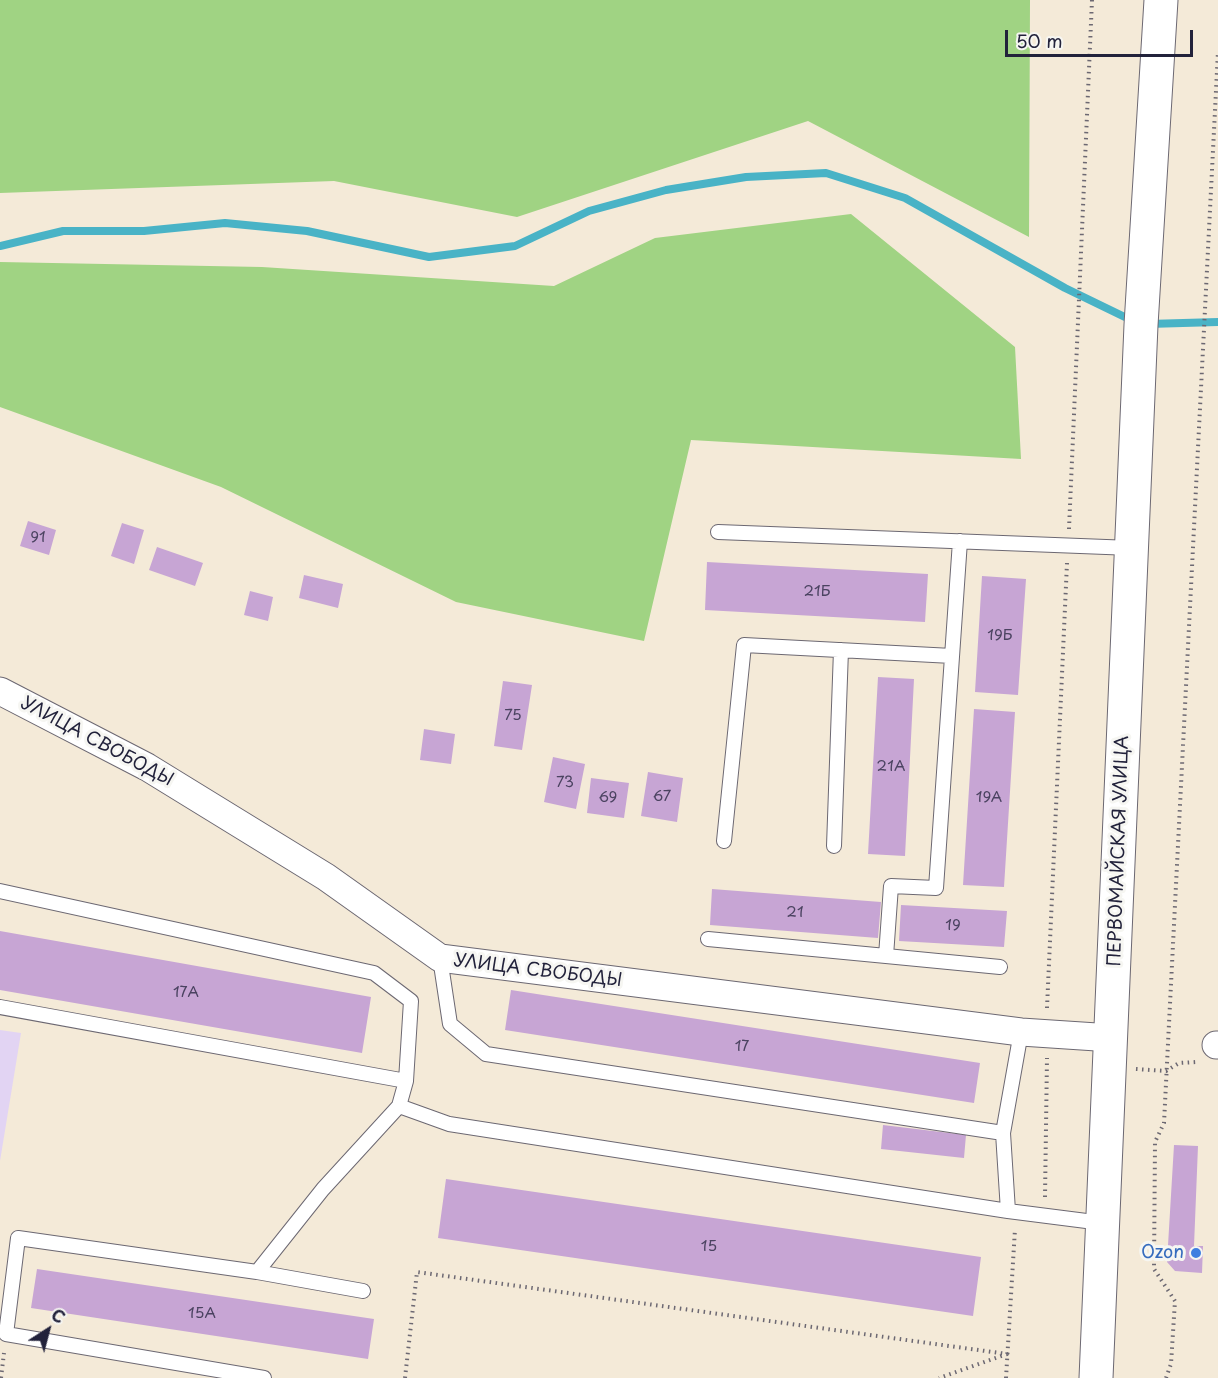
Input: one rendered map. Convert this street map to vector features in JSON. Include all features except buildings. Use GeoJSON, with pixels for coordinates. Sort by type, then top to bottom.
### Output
{"type":"FeatureCollection","features":[{"type":"Feature","properties":{"kind":"street","name":"ПЕРВОМАЙСКАЯ УЛИЦА"},"geometry":{"type":"LineString","coordinates":[[1095,1378],[1112,1038],[1141,325],[1161,0]]}},
{"type":"Feature","properties":{"kind":"street","name":"УЛИЦА СВОБОДЫ"},"geometry":{"type":"LineString","coordinates":[[0,691],[157,773],[326,877],[440,958],[1034,1033],[1112,1038]]}},
{"type":"Feature","properties":{"kind":"lane"},"geometry":{"type":"LineString","coordinates":[[718,532],[1132,548]]}},
{"type":"Feature","properties":{"kind":"lane"},"geometry":{"type":"LineString","coordinates":[[886,956],[891,886],[936,888],[960,541]]}},
{"type":"Feature","properties":{"kind":"lane"},"geometry":{"type":"LineString","coordinates":[[724,841],[744,645],[952,656]]}},
{"type":"Feature","properties":{"kind":"lane"},"geometry":{"type":"LineString","coordinates":[[834,846],[841,650]]}},
{"type":"Feature","properties":{"kind":"lane"},"geometry":{"type":"LineString","coordinates":[[0,891],[374,973],[411,1001],[406,1081],[399,1106],[322,1189],[257,1272]]}},
{"type":"Feature","properties":{"kind":"lane"},"geometry":{"type":"LineString","coordinates":[[708,939],[1000,967]]}},
{"type":"Feature","properties":{"kind":"lane"},"geometry":{"type":"LineString","coordinates":[[440,958],[450,1024],[486,1054],[1003,1133]]}},
{"type":"Feature","properties":{"kind":"lane"},"geometry":{"type":"LineString","coordinates":[[0,1007],[406,1081]]}},
{"type":"Feature","properties":{"kind":"lane"},"geometry":{"type":"LineString","coordinates":[[1012,1212],[1003,1133],[1034,1033]]}},
{"type":"Feature","properties":{"kind":"lane"},"geometry":{"type":"LineString","coordinates":[[399,1106],[449,1124],[1012,1212],[1102,1223]]}},
{"type":"Feature","properties":{"kind":"lane"},"geometry":{"type":"LineString","coordinates":[[264,1378],[6,1334],[18,1238],[257,1272],[363,1291]]}},
{"type":"Feature","properties":{"kind":"path"},"geometry":{"type":"LineString","coordinates":[[1006,1378],[1012,1212],[1044,1203],[1034,1033],[1068,545],[1092,0]]}},
{"type":"Feature","properties":{"kind":"path"},"geometry":{"type":"LineString","coordinates":[[1166,1378],[1171,1364],[1175,1301],[1154,1269],[1155,1142],[1164,1123],[1218,51]]}},
{"type":"Feature","properties":{"kind":"path"},"geometry":{"type":"LineString","coordinates":[[1136,1069],[1166,1071]]}},
{"type":"Feature","properties":{"kind":"path"},"geometry":{"type":"LineString","coordinates":[[405,1378],[417,1272],[1007,1354]]}},
{"type":"Feature","properties":{"kind":"path"},"geometry":{"type":"LineString","coordinates":[[1,1378],[6,1334]]}},
{"type":"Feature","properties":{"kind":"path"},"geometry":{"type":"LineString","coordinates":[[939,1378],[1007,1354]]}},
{"type":"Feature","properties":{"kind":"shaded area"},"geometry":{"type":"Polygon","coordinates":[[[0,1030],[21,1033],[0,1161],[0,1030]]]}},
{"type":"Feature","properties":{"kind":"green space"},"geometry":{"type":"Polygon","coordinates":[[[0,0],[1030,0],[1029,237],[808,121],[517,217],[334,181],[0,193],[0,0]]]}},
{"type":"Feature","properties":{"kind":"green space"},"geometry":{"type":"Polygon","coordinates":[[[851,214],[1015,347],[1021,459],[691,440],[644,641],[456,602],[221,487],[0,407],[0,262],[262,267],[554,286],[655,238],[851,214]]]}},
{"type":"Feature","properties":{"kind":"waterway"},"geometry":{"type":"LineString","coordinates":[[0,246],[63,231],[144,231],[225,223],[307,231],[429,257],[515,246],[589,211],[666,190],[746,177],[826,173],[905,198],[1065,288],[1133,321]]}},
{"type":"Feature","properties":{"kind":"waterway"},"geometry":{"type":"LineString","coordinates":[[1148,324],[1218,322]]}},
{"type":"Feature","properties":{"kind":"place","name":"Ozon"},"geometry":{"type":"Point","coordinates":[1196,1253]}}]}
